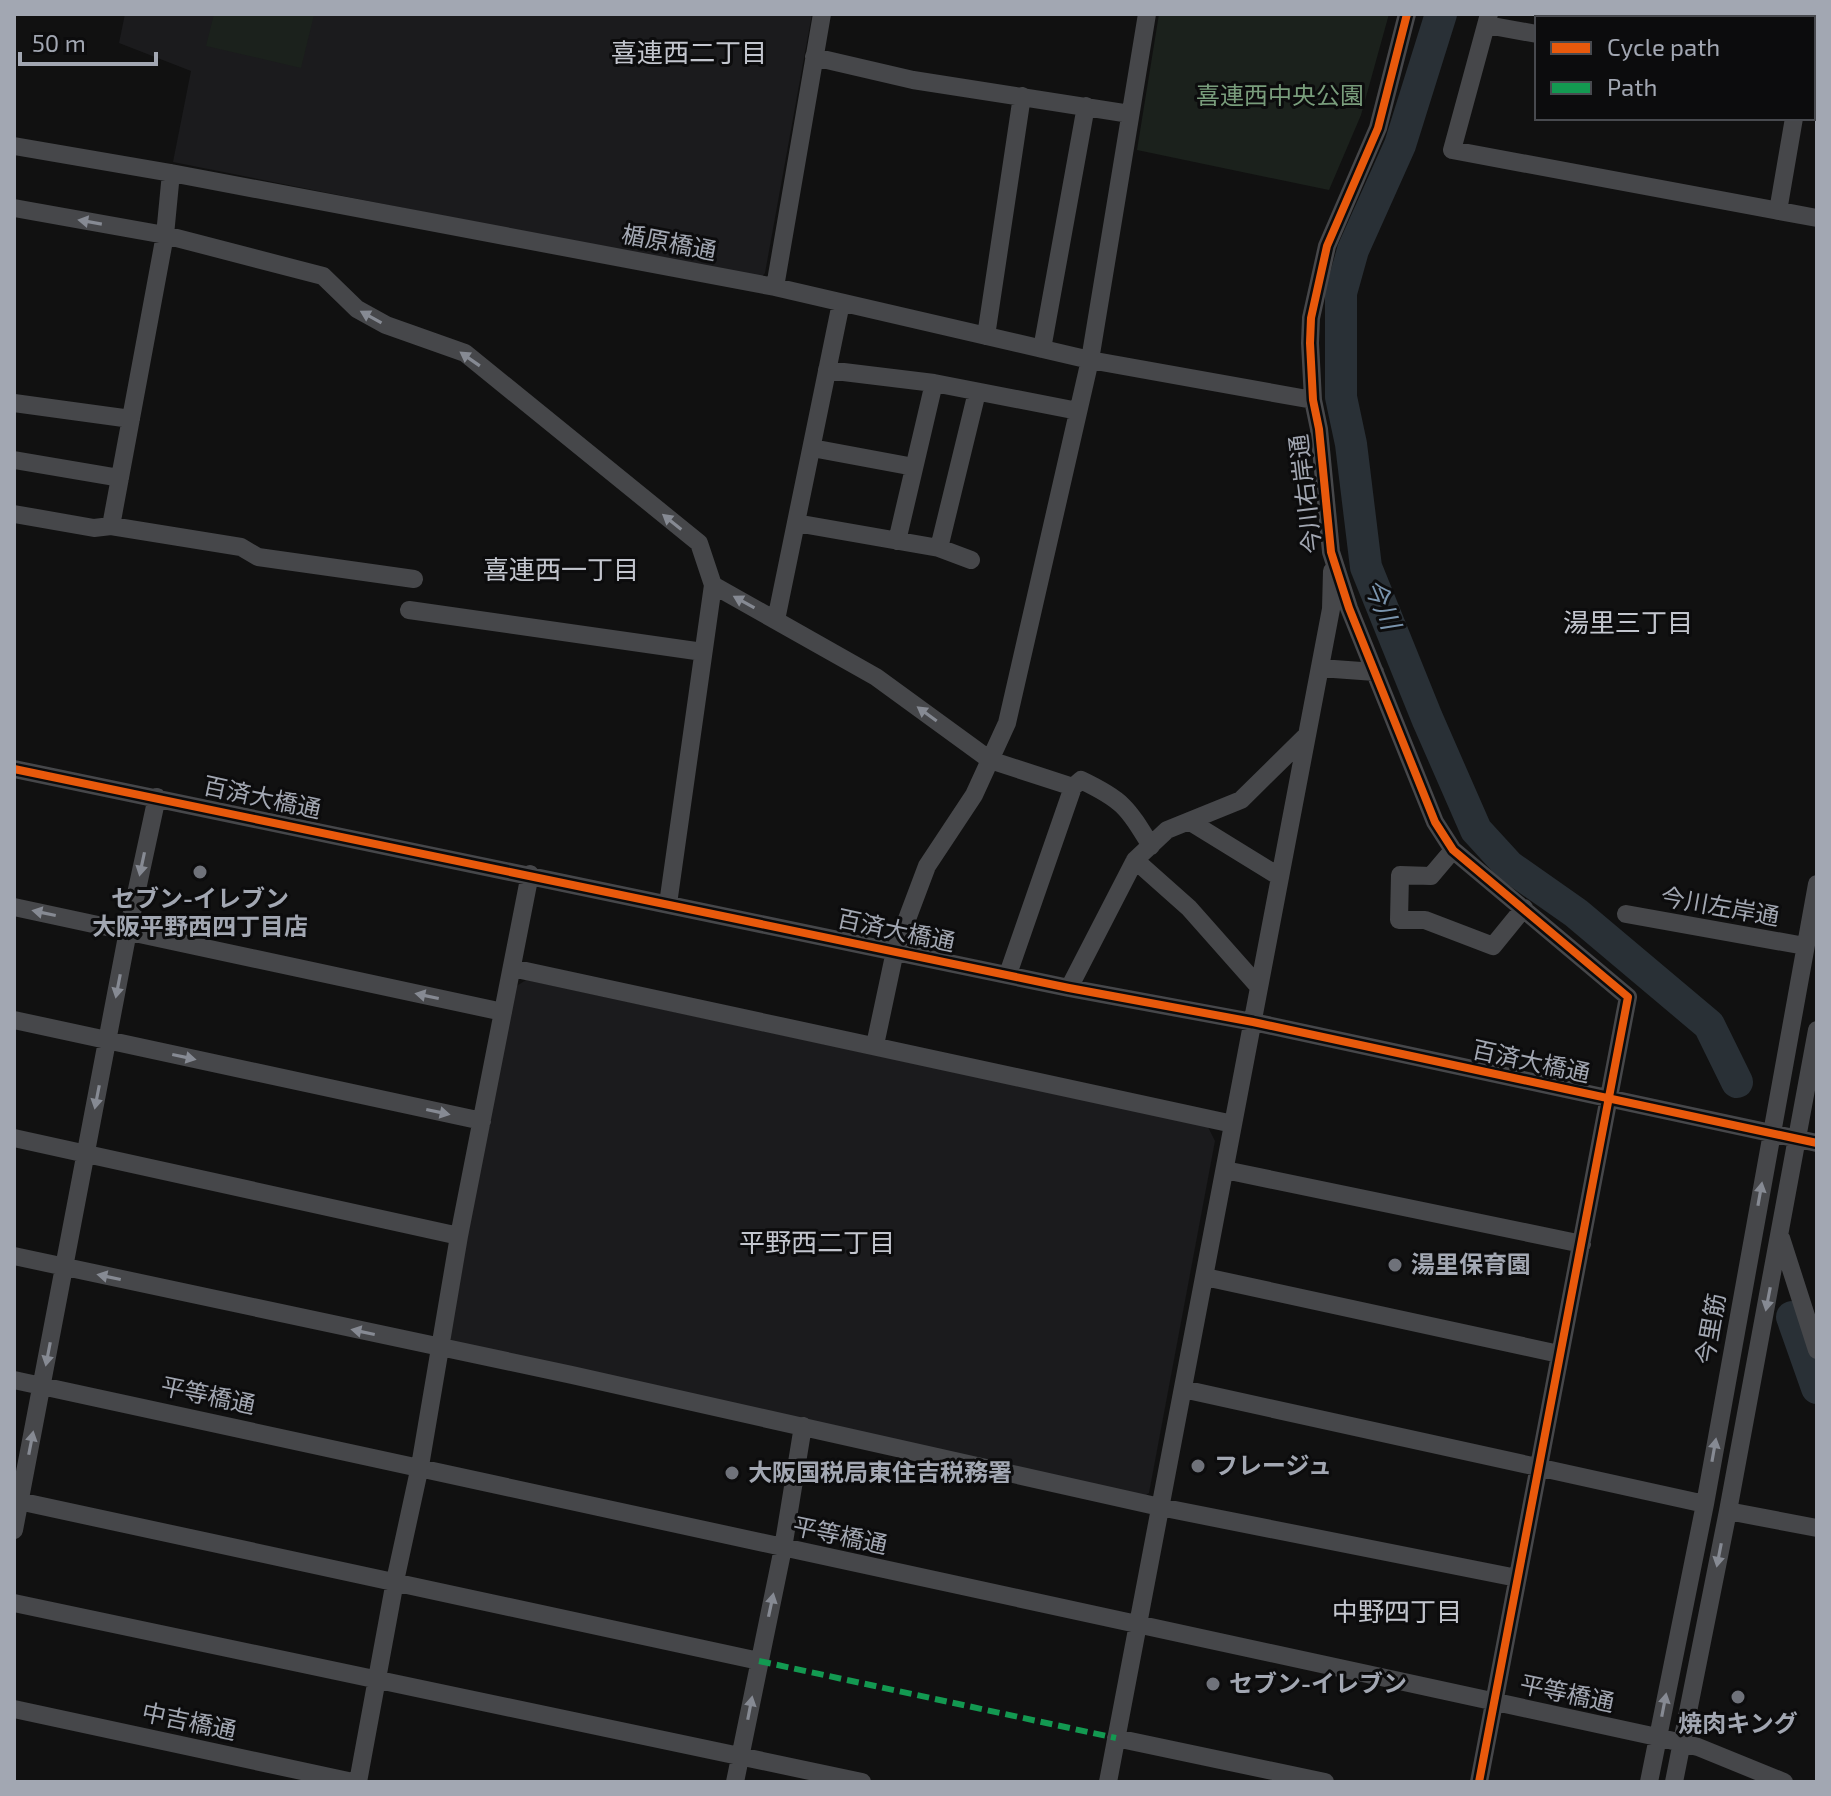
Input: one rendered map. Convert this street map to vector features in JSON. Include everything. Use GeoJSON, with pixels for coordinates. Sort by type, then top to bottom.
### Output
{"type":"FeatureCollection","features":[{"type":"Feature","properties":{"kind":"street"},"geometry":{"type":"LineString","coordinates":[[775,287],[822,14]]}},
{"type":"Feature","properties":{"kind":"street"},"geometry":{"type":"LineString","coordinates":[[875,1045],[895,951],[927,866],[974,795],[1007,723],[1090,360],[1147,14]]}},
{"type":"Feature","properties":{"kind":"street","name":"今川右岸通"},"geometry":{"type":"LineString","coordinates":[[1407,14],[1378,128],[1327,246],[1311,318],[1313,400],[1319,429],[1331,552],[1435,822],[1453,850],[1628,997],[1607,1099]]}},
{"type":"Feature","properties":{"kind":"street"},"geometry":{"type":"LineString","coordinates":[[1535,33],[1488,19],[1452,150],[1817,218]]}},
{"type":"Feature","properties":{"kind":"street"},"geometry":{"type":"LineString","coordinates":[[814,57],[913,80],[1130,114]]}},
{"type":"Feature","properties":{"kind":"street"},"geometry":{"type":"LineString","coordinates":[[986,336],[1022,96]]}},
{"type":"Feature","properties":{"kind":"street"},"geometry":{"type":"LineString","coordinates":[[1042,349],[1086,106]]}},
{"type":"Feature","properties":{"kind":"street"},"geometry":{"type":"LineString","coordinates":[[1778,211],[1794,120]]}},
{"type":"Feature","properties":{"kind":"street","name":"楯原橋通"},"geometry":{"type":"LineString","coordinates":[[14,146],[775,287],[1090,360],[1313,400]]}},
{"type":"Feature","properties":{"kind":"street"},"geometry":{"type":"LineString","coordinates":[[111,526],[165,235],[171,173]]}},
{"type":"Feature","properties":{"kind":"street"},"geometry":{"type":"LineString","coordinates":[[14,208],[165,235],[323,276],[357,309],[377,320],[465,353],[699,543],[713,585],[668,904]]}},
{"type":"Feature","properties":{"kind":"street"},"geometry":{"type":"LineString","coordinates":[[776,620],[841,303]]}},
{"type":"Feature","properties":{"kind":"street"},"geometry":{"type":"LineString","coordinates":[[827,370],[934,383],[1078,411]]}},
{"type":"Feature","properties":{"kind":"street"},"geometry":{"type":"LineString","coordinates":[[897,541],[934,383]]}},
{"type":"Feature","properties":{"kind":"street"},"geometry":{"type":"LineString","coordinates":[[939,548],[977,392]]}},
{"type":"Feature","properties":{"kind":"street"},"geometry":{"type":"LineString","coordinates":[[14,403],[131,419]]}},
{"type":"Feature","properties":{"kind":"street"},"geometry":{"type":"LineString","coordinates":[[812,448],[914,467]]}},
{"type":"Feature","properties":{"kind":"street"},"geometry":{"type":"LineString","coordinates":[[14,460],[120,478]]}},
{"type":"Feature","properties":{"kind":"street"},"geometry":{"type":"LineString","coordinates":[[14,514],[241,547],[258,557],[414,579]]}},
{"type":"Feature","properties":{"kind":"street"},"geometry":{"type":"LineString","coordinates":[[796,523],[939,548],[971,560]]}},
{"type":"Feature","properties":{"kind":"street"},"geometry":{"type":"LineString","coordinates":[[1108,1782],[1331,609],[1331,552]]}},
{"type":"Feature","properties":{"kind":"street"},"geometry":{"type":"LineString","coordinates":[[713,585],[876,677],[990,760],[1073,787]]}},
{"type":"Feature","properties":{"kind":"street"},"geometry":{"type":"LineString","coordinates":[[409,610],[703,652]]}},
{"type":"Feature","properties":{"kind":"street"},"geometry":{"type":"LineString","coordinates":[[1320,668],[1375,672]]}},
{"type":"Feature","properties":{"kind":"street"},"geometry":{"type":"LineString","coordinates":[[1069,988],[1135,860],[1167,830],[1241,800],[1307,735]]}},
{"type":"Feature","properties":{"kind":"street","name":"百済大橋通"},"geometry":{"type":"LineString","coordinates":[[14,769],[1069,988],[1253,1022],[1797,1140]]}},
{"type":"Feature","properties":{"kind":"street"},"geometry":{"type":"LineString","coordinates":[[1008,974],[1073,787],[1081,780],[1112,795],[1130,812],[1151,846]]}},
{"type":"Feature","properties":{"kind":"street"},"geometry":{"type":"LineString","coordinates":[[14,1530],[17,1500],[42,1386],[128,931],[157,797]]}},
{"type":"Feature","properties":{"kind":"street"},"geometry":{"type":"LineString","coordinates":[[1189,821],[1280,877]]}},
{"type":"Feature","properties":{"kind":"street"},"geometry":{"type":"LineString","coordinates":[[1453,850],[1431,876],[1400,875],[1399,920],[1425,920],[1493,946],[1524,908]]}},
{"type":"Feature","properties":{"kind":"street"},"geometry":{"type":"LineString","coordinates":[[1135,860],[1189,908],[1259,987]]}},
{"type":"Feature","properties":{"kind":"street"},"geometry":{"type":"LineString","coordinates":[[356,1782],[420,1466],[459,1236],[530,874]]}},
{"type":"Feature","properties":{"kind":"street","name":"今里筋"},"geometry":{"type":"LineString","coordinates":[[1649,1782],[1705,1504],[1817,884]]}},
{"type":"Feature","properties":{"kind":"street"},"geometry":{"type":"LineString","coordinates":[[14,907],[503,1012]]}},
{"type":"Feature","properties":{"kind":"street","name":"今川左岸通"},"geometry":{"type":"LineString","coordinates":[[1626,914],[1805,946]]}},
{"type":"Feature","properties":{"kind":"street"},"geometry":{"type":"LineString","coordinates":[[512,968],[1233,1124]]}},
{"type":"Feature","properties":{"kind":"street"},"geometry":{"type":"LineString","coordinates":[[14,1020],[482,1121]]}},
{"type":"Feature","properties":{"kind":"street","name":"今里筋"},"geometry":{"type":"LineString","coordinates":[[1674,1782],[1728,1511],[1817,1030]]}},
{"type":"Feature","properties":{"kind":"street"},"geometry":{"type":"LineString","coordinates":[[1479,1782],[1607,1099]]}},
{"type":"Feature","properties":{"kind":"street"},"geometry":{"type":"LineString","coordinates":[[14,1138],[459,1236]]}},
{"type":"Feature","properties":{"kind":"street"},"geometry":{"type":"LineString","coordinates":[[1797,1140],[1817,1143]]}},
{"type":"Feature","properties":{"kind":"street"},"geometry":{"type":"LineString","coordinates":[[1225,1170],[1582,1244]]}},
{"type":"Feature","properties":{"kind":"street"},"geometry":{"type":"LineString","coordinates":[[1780,1235],[1817,1350]]}},
{"type":"Feature","properties":{"kind":"street"},"geometry":{"type":"LineString","coordinates":[[14,1256],[803,1426],[1160,1507],[1517,1578]]}},
{"type":"Feature","properties":{"kind":"street"},"geometry":{"type":"LineString","coordinates":[[1205,1277],[1559,1354]]}},
{"type":"Feature","properties":{"kind":"street","name":"平等橋通"},"geometry":{"type":"LineString","coordinates":[[14,1380],[1682,1742]]}},
{"type":"Feature","properties":{"kind":"street"},"geometry":{"type":"LineString","coordinates":[[1183,1389],[1705,1504]]}},
{"type":"Feature","properties":{"kind":"street"},"geometry":{"type":"LineString","coordinates":[[735,1782],[783,1548],[803,1426]]}},
{"type":"Feature","properties":{"kind":"street"},"geometry":{"type":"LineString","coordinates":[[17,1500],[759,1661]]}},
{"type":"Feature","properties":{"kind":"street"},"geometry":{"type":"LineString","coordinates":[[1728,1511],[1817,1528]]}},
{"type":"Feature","properties":{"kind":"street"},"geometry":{"type":"LineString","coordinates":[[14,1603],[862,1782]]}},
{"type":"Feature","properties":{"kind":"street","name":"中吉橋通"},"geometry":{"type":"LineString","coordinates":[[14,1709],[356,1782]]}},
{"type":"Feature","properties":{"kind":"street"},"geometry":{"type":"LineString","coordinates":[[1116,1738],[1325,1782]]}},
{"type":"Feature","properties":{"kind":"street"},"geometry":{"type":"LineString","coordinates":[[1682,1742],[1784,1782]]}},
{"type":"Feature","properties":{"kind":"shaded area"},"geometry":{"type":"Polygon","coordinates":[[[125,14],[812,14],[765,273],[760,279],[173,162],[191,71],[119,43],[125,14]]]}},
{"type":"Feature","properties":{"kind":"shaded area"},"geometry":{"type":"Polygon","coordinates":[[[526,980],[1208,1127],[1215,1141],[1149,1493],[1142,1498],[457,1348],[447,1335],[515,987],[526,980]]]}},
{"type":"Feature","properties":{"kind":"green space"},"geometry":{"type":"Polygon","coordinates":[[[214,14],[314,15],[301,68],[206,46],[214,14]]]}},
{"type":"Feature","properties":{"kind":"green space","name":"喜連西中央公園"},"geometry":{"type":"Polygon","coordinates":[[[1159,14],[1389,14],[1361,115],[1329,190],[1137,150],[1159,14]]]}},
{"type":"Feature","properties":{"kind":"waterway","name":"今川"},"geometry":{"type":"LineString","coordinates":[[1441,14],[1400,145],[1353,250],[1341,293],[1341,397],[1351,444],[1366,567],[1476,830],[1509,866],[1576,913],[1709,1025],[1737,1082]]}},
{"type":"Feature","properties":{"kind":"waterway","name":"今川"},"geometry":{"type":"LineString","coordinates":[[1792,1317],[1817,1388]]}},
{"type":"Feature","properties":{"kind":"marked path"},"geometry":{"type":"LineString","coordinates":[[759,1661],[1116,1738]]}},
{"type":"Feature","properties":{"kind":"cycle path"},"geometry":{"type":"LineString","coordinates":[[1407,14],[1378,128],[1327,246],[1311,318],[1313,400],[1319,429],[1331,552],[1349,608],[1435,822],[1453,850],[1628,997],[1479,1782]]}},
{"type":"Feature","properties":{"kind":"cycle path"},"geometry":{"type":"LineString","coordinates":[[14,769],[1069,988],[1253,1022],[1817,1143]]}},
{"type":"Feature","properties":{"kind":"place","name":"セブン-イレブン 大阪平野西四丁目店"},"geometry":{"type":"Point","coordinates":[200,872]}},
{"type":"Feature","properties":{"kind":"place","name":"湯里保育園"},"geometry":{"type":"Point","coordinates":[1395,1265]}},
{"type":"Feature","properties":{"kind":"place","name":"フレージュ"},"geometry":{"type":"Point","coordinates":[1198,1466]}},
{"type":"Feature","properties":{"kind":"place","name":"大阪国税局東住吉税務署"},"geometry":{"type":"Point","coordinates":[732,1473]}},
{"type":"Feature","properties":{"kind":"place","name":"セブン-イレブン"},"geometry":{"type":"Point","coordinates":[1213,1684]}},
{"type":"Feature","properties":{"kind":"place","name":"焼肉キング"},"geometry":{"type":"Point","coordinates":[1738,1697]}},
{"type":"Feature","properties":{"kind":"district","name":"喜連西二丁目"},"geometry":{"type":"Point","coordinates":[689,53]}},
{"type":"Feature","properties":{"kind":"district","name":"喜連西一丁目"},"geometry":{"type":"Point","coordinates":[561,570]}},
{"type":"Feature","properties":{"kind":"district","name":"湯里三丁目"},"geometry":{"type":"Point","coordinates":[1628,623]}},
{"type":"Feature","properties":{"kind":"district","name":"平野西二丁目"},"geometry":{"type":"Point","coordinates":[817,1243]}},
{"type":"Feature","properties":{"kind":"district","name":"中野四丁目"},"geometry":{"type":"Point","coordinates":[1397,1612]}}]}
